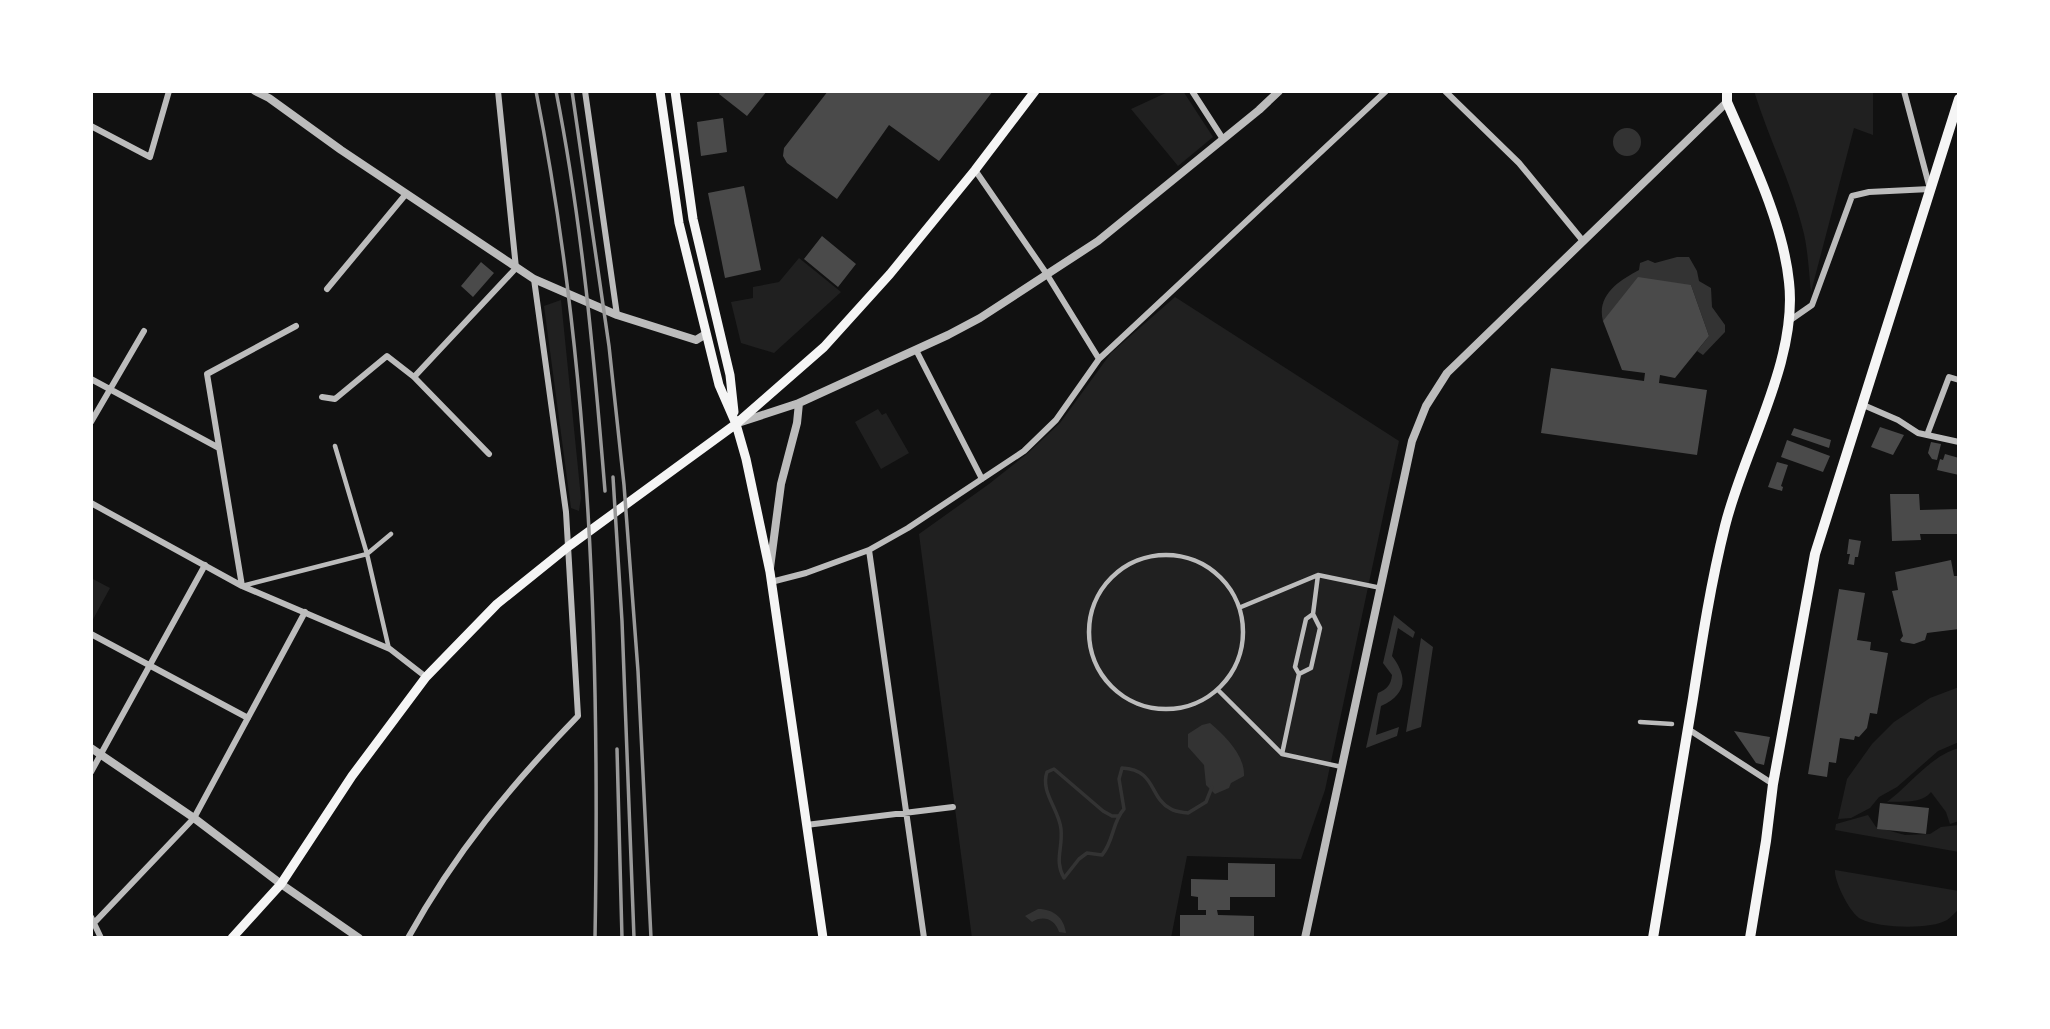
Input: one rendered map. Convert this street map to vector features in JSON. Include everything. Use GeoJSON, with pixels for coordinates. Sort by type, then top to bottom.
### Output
{"type":"FeatureCollection","features":[{"type":"Feature","properties":{"kind":"main road"},"geometry":{"type":"LineString","coordinates":[[660,91],[679,223],[719,385],[736,424],[747,464],[770,577],[823,938]]}},
{"type":"Feature","properties":{"kind":"main road"},"geometry":{"type":"LineString","coordinates":[[675,91],[693,219],[730,375],[736,424]]}},
{"type":"Feature","properties":{"kind":"main road"},"geometry":{"type":"LineString","coordinates":[[232,938],[281,884],[352,776],[426,677],[498,604],[569,546],[736,424],[824,347],[890,274],[1035,91]]}},
{"type":"Feature","properties":{"kind":"main road"},"geometry":{"type":"LineString","coordinates":[[1653,938],[1706,619],[1725,524],[1779,371],[1789,321],[1789,282],[1773,214],[1727,102],[1727,91]]}},
{"type":"Feature","properties":{"kind":"main road"},"geometry":{"type":"LineString","coordinates":[[1750,938],[1773,784],[1815,554],[1959,99]]}},
{"type":"Feature","properties":{"kind":"street"},"geometry":{"type":"LineString","coordinates":[[91,126],[150,158],[169,91]]}},
{"type":"Feature","properties":{"kind":"street"},"geometry":{"type":"LineString","coordinates":[[256,91],[269,94],[406,194],[534,279],[617,315],[696,340],[706,334]]}},
{"type":"Feature","properties":{"kind":"street"},"geometry":{"type":"LineString","coordinates":[[414,377],[516,268],[498,91]]}},
{"type":"Feature","properties":{"kind":"street"},"geometry":{"type":"LineString","coordinates":[[585,91],[617,315]]}},
{"type":"Feature","properties":{"kind":"street"},"geometry":{"type":"LineString","coordinates":[[1192,91],[1223,139]]}},
{"type":"Feature","properties":{"kind":"street"},"geometry":{"type":"LineString","coordinates":[[736,424],[799,403],[980,318],[1098,241],[1279,91]]}},
{"type":"Feature","properties":{"kind":"street"},"geometry":{"type":"LineString","coordinates":[[799,403],[797,423],[781,484],[770,577],[806,573],[869,550],[908,528],[1024,451],[1056,420],[1099,359],[1386,91]]}},
{"type":"Feature","properties":{"kind":"street"},"geometry":{"type":"LineString","coordinates":[[1445,91],[1519,163],[1583,241]]}},
{"type":"Feature","properties":{"kind":"street"},"geometry":{"type":"LineString","coordinates":[[1789,321],[1812,305],[1852,196],[1869,192],[1930,189],[1904,91]]}},
{"type":"Feature","properties":{"kind":"street"},"geometry":{"type":"LineString","coordinates":[[1305,938],[1412,441],[1426,406],[1447,373],[1727,102]]}},
{"type":"Feature","properties":{"kind":"street"},"geometry":{"type":"LineString","coordinates":[[975,170],[1046,273],[1099,359]]}},
{"type":"Feature","properties":{"kind":"street"},"geometry":{"type":"LineString","coordinates":[[327,289],[406,194]]}},
{"type":"Feature","properties":{"kind":"street"},"geometry":{"type":"LineString","coordinates":[[408,938],[444,877],[500,800],[578,716],[569,546],[534,279]]}},
{"type":"Feature","properties":{"kind":"street"},"geometry":{"type":"LineString","coordinates":[[242,586],[207,374],[296,326]]}},
{"type":"Feature","properties":{"kind":"street"},"geometry":{"type":"LineString","coordinates":[[91,422],[144,331]]}},
{"type":"Feature","properties":{"kind":"street"},"geometry":{"type":"LineString","coordinates":[[916,350],[982,479]]}},
{"type":"Feature","properties":{"kind":"street"},"geometry":{"type":"LineString","coordinates":[[322,397],[335,400],[387,356],[414,377],[489,454]]}},
{"type":"Feature","properties":{"kind":"street"},"geometry":{"type":"LineString","coordinates":[[1927,435],[1949,377],[1959,380]]}},
{"type":"Feature","properties":{"kind":"street"},"geometry":{"type":"LineString","coordinates":[[91,379],[219,448]]}},
{"type":"Feature","properties":{"kind":"street"},"geometry":{"type":"LineString","coordinates":[[1861,404],[1927,435],[1959,442]]}},
{"type":"Feature","properties":{"kind":"street"},"geometry":{"type":"LineString","coordinates":[[335,446],[367,554],[390,649]]}},
{"type":"Feature","properties":{"kind":"street"},"geometry":{"type":"LineString","coordinates":[[91,503],[242,586],[390,649],[426,677]]}},
{"type":"Feature","properties":{"kind":"street"},"geometry":{"type":"LineString","coordinates":[[242,586],[367,554],[391,534]]}},
{"type":"Feature","properties":{"kind":"street"},"geometry":{"type":"LineString","coordinates":[[869,550],[924,938]]}},
{"type":"Feature","properties":{"kind":"street"},"geometry":{"type":"LineString","coordinates":[[1158,555],[1185,556],[1199,561],[1221,577],[1241,607],[1243,635],[1237,661],[1218,690],[1180,708],[1153,708],[1117,692],[1099,671],[1089,646],[1089,619],[1105,583],[1125,566],[1158,555]]}},
{"type":"Feature","properties":{"kind":"street"},"geometry":{"type":"LineString","coordinates":[[91,772],[205,565]]}},
{"type":"Feature","properties":{"kind":"street"},"geometry":{"type":"LineString","coordinates":[[1241,607],[1318,575],[1381,588]]}},
{"type":"Feature","properties":{"kind":"street"},"geometry":{"type":"LineString","coordinates":[[1299,674],[1311,668],[1320,628],[1313,614],[1318,575]]}},
{"type":"Feature","properties":{"kind":"street"},"geometry":{"type":"LineString","coordinates":[[101,938],[93,920],[194,818],[305,612]]}},
{"type":"Feature","properties":{"kind":"street"},"geometry":{"type":"LineString","coordinates":[[1282,754],[1299,674],[1295,667],[1306,619],[1313,614]]}},
{"type":"Feature","properties":{"kind":"street"},"geometry":{"type":"LineString","coordinates":[[91,634],[248,718]]}},
{"type":"Feature","properties":{"kind":"street"},"geometry":{"type":"LineString","coordinates":[[1218,690],[1282,754],[1342,767]]}},
{"type":"Feature","properties":{"kind":"street"},"geometry":{"type":"LineString","coordinates":[[1640,722],[1672,724]]}},
{"type":"Feature","properties":{"kind":"street"},"geometry":{"type":"LineString","coordinates":[[1688,729],[1773,784]]}},
{"type":"Feature","properties":{"kind":"street"},"geometry":{"type":"LineString","coordinates":[[91,748],[194,818],[281,884],[359,938]]}},
{"type":"Feature","properties":{"kind":"street"},"geometry":{"type":"LineString","coordinates":[[806,825],[953,807]]}},
{"type":"Feature","properties":{"kind":"shaded area"},"geometry":{"type":"Polygon","coordinates":[[[1170,91],[1183,91],[1213,137],[1178,166],[1131,109],[1170,91]]]}},
{"type":"Feature","properties":{"kind":"shaded area"},"geometry":{"type":"Polygon","coordinates":[[[1754,91],[1873,91],[1873,135],[1854,128],[1811,292],[1799,215],[1754,91]]]}},
{"type":"Feature","properties":{"kind":"shaded area"},"geometry":{"type":"Polygon","coordinates":[[[1627,128],[1637,132],[1641,142],[1637,152],[1627,156],[1617,152],[1613,142],[1617,132],[1627,128]]]}},
{"type":"Feature","properties":{"kind":"shaded area"},"geometry":{"type":"Polygon","coordinates":[[[1689,257],[1699,281],[1711,288],[1712,307],[1725,325],[1725,332],[1703,355],[1697,351],[1709,336],[1691,285],[1603,321],[1603,303],[1606,296],[1617,284],[1639,270],[1640,263],[1648,260],[1655,263],[1689,257]]]}},
{"type":"Feature","properties":{"kind":"shaded area"},"geometry":{"type":"Polygon","coordinates":[[[799,258],[841,292],[774,353],[741,343],[731,302],[753,298],[753,287],[779,282],[799,258]]]}},
{"type":"Feature","properties":{"kind":"shaded area"},"geometry":{"type":"Polygon","coordinates":[[[1175,297],[1399,441],[1325,790],[1301,859],[1187,856],[1171,938],[972,938],[919,534],[1028,453],[1060,423],[1111,353],[1175,297]]]}},
{"type":"Feature","properties":{"kind":"shaded area"},"geometry":{"type":"Polygon","coordinates":[[[561,300],[581,498],[579,511],[571,508],[544,306],[561,300]]]}},
{"type":"Feature","properties":{"kind":"shaded area"},"geometry":{"type":"Polygon","coordinates":[[[878,409],[882,415],[886,413],[909,453],[881,469],[855,422],[878,409]]]}},
{"type":"Feature","properties":{"kind":"shaded area"},"geometry":{"type":"Polygon","coordinates":[[[91,578],[110,588],[91,623],[91,578]]]}},
{"type":"Feature","properties":{"kind":"shaded area"},"geometry":{"type":"Polygon","coordinates":[[[1394,615],[1415,632],[1413,638],[1398,628],[1392,656],[1401,671],[1402,684],[1396,696],[1381,706],[1376,735],[1399,727],[1397,736],[1366,748],[1378,693],[1388,686],[1392,675],[1383,663],[1394,615]]]}},
{"type":"Feature","properties":{"kind":"shaded area"},"geometry":{"type":"Polygon","coordinates":[[[1421,638],[1433,647],[1421,727],[1406,732],[1421,638]]]}},
{"type":"Feature","properties":{"kind":"shaded area"},"geometry":{"type":"Polygon","coordinates":[[[1959,687],[1959,742],[1938,751],[1897,787],[1879,797],[1870,808],[1851,818],[1838,819],[1847,779],[1872,744],[1894,722],[1930,698],[1959,687]]]}},
{"type":"Feature","properties":{"kind":"shaded area"},"geometry":{"type":"Polygon","coordinates":[[[1210,723],[1238,753],[1244,776],[1231,783],[1229,788],[1215,794],[1206,785],[1204,765],[1188,747],[1188,734],[1210,723]]]}},
{"type":"Feature","properties":{"kind":"shaded area"},"geometry":{"type":"Polygon","coordinates":[[[1959,748],[1959,821],[1950,824],[1946,812],[1931,792],[1917,800],[1887,802],[1939,757],[1959,748]]]}},
{"type":"Feature","properties":{"kind":"shaded area"},"geometry":{"type":"Polygon","coordinates":[[[1868,815],[1876,827],[1905,835],[1930,834],[1941,827],[1959,825],[1959,852],[1835,830],[1836,824],[1868,815]]]}},
{"type":"Feature","properties":{"kind":"shaded area"},"geometry":{"type":"Polygon","coordinates":[[[1835,870],[1959,891],[1959,909],[1947,920],[1929,925],[1904,927],[1869,922],[1857,916],[1848,905],[1837,882],[1835,870]]]}},
{"type":"Feature","properties":{"kind":"shaded area"},"geometry":{"type":"Polygon","coordinates":[[[1038,909],[1057,915],[1066,933],[1059,932],[1055,924],[1048,920],[1032,922],[1025,916],[1038,909]]]}},
{"type":"Feature","properties":{"kind":"building"},"geometry":{"type":"Polygon","coordinates":[[[721,91],[767,91],[747,116],[719,94],[721,91]]]}},
{"type":"Feature","properties":{"kind":"building"},"geometry":{"type":"Polygon","coordinates":[[[828,91],[993,91],[939,161],[889,125],[837,199],[787,163],[783,156],[784,148],[828,91]]]}},
{"type":"Feature","properties":{"kind":"building"},"geometry":{"type":"Polygon","coordinates":[[[723,118],[727,152],[701,156],[697,122],[723,118]]]}},
{"type":"Feature","properties":{"kind":"building"},"geometry":{"type":"Polygon","coordinates":[[[744,186],[761,270],[725,278],[708,193],[744,186]]]}},
{"type":"Feature","properties":{"kind":"building"},"geometry":{"type":"Polygon","coordinates":[[[822,236],[856,264],[838,287],[804,259],[822,236]]]}},
{"type":"Feature","properties":{"kind":"building"},"geometry":{"type":"Polygon","coordinates":[[[481,262],[494,273],[473,297],[461,286],[481,262]]]}},
{"type":"Feature","properties":{"kind":"building"},"geometry":{"type":"Polygon","coordinates":[[[1638,277],[1691,285],[1709,336],[1675,378],[1660,375],[1659,383],[1707,390],[1697,455],[1541,433],[1551,368],[1644,381],[1645,373],[1622,370],[1603,321],[1638,277]]]}},
{"type":"Feature","properties":{"kind":"building"},"geometry":{"type":"Polygon","coordinates":[[[1880,427],[1904,435],[1893,455],[1871,447],[1880,427]]]}},
{"type":"Feature","properties":{"kind":"building"},"geometry":{"type":"Polygon","coordinates":[[[1794,428],[1831,440],[1829,448],[1791,435],[1794,428]]]}},
{"type":"Feature","properties":{"kind":"building"},"geometry":{"type":"Polygon","coordinates":[[[1787,440],[1830,456],[1823,472],[1781,457],[1787,440]]]}},
{"type":"Feature","properties":{"kind":"building"},"geometry":{"type":"Polygon","coordinates":[[[1931,442],[1941,444],[1937,460],[1932,459],[1928,453],[1931,442]]]}},
{"type":"Feature","properties":{"kind":"building"},"geometry":{"type":"Polygon","coordinates":[[[1945,454],[1959,458],[1959,475],[1937,470],[1940,459],[1943,460],[1945,454]]]}},
{"type":"Feature","properties":{"kind":"building"},"geometry":{"type":"Polygon","coordinates":[[[1777,462],[1788,465],[1782,491],[1768,487],[1777,462]]]}},
{"type":"Feature","properties":{"kind":"building"},"geometry":{"type":"Polygon","coordinates":[[[1890,494],[1919,494],[1920,510],[1959,509],[1959,534],[1920,534],[1921,540],[1892,541],[1890,494]]]}},
{"type":"Feature","properties":{"kind":"building"},"geometry":{"type":"Polygon","coordinates":[[[1849,539],[1861,541],[1854,565],[1848,564],[1849,539]]]}},
{"type":"Feature","properties":{"kind":"building"},"geometry":{"type":"Polygon","coordinates":[[[1951,560],[1954,576],[1959,576],[1959,629],[1927,633],[1925,640],[1914,644],[1902,642],[1900,640],[1903,636],[1892,591],[1898,590],[1895,572],[1951,560]]]}},
{"type":"Feature","properties":{"kind":"building"},"geometry":{"type":"Polygon","coordinates":[[[1839,589],[1865,593],[1857,640],[1871,642],[1870,650],[1888,653],[1877,714],[1870,713],[1867,728],[1859,737],[1855,736],[1854,740],[1840,738],[1836,763],[1829,762],[1827,777],[1808,774],[1839,589]]]}},
{"type":"Feature","properties":{"kind":"building"},"geometry":{"type":"Polygon","coordinates":[[[1734,731],[1770,737],[1764,765],[1756,763],[1734,731]]]}},
{"type":"Feature","properties":{"kind":"building"},"geometry":{"type":"Polygon","coordinates":[[[1880,803],[1929,808],[1926,834],[1877,829],[1880,803]]]}},
{"type":"Feature","properties":{"kind":"building"},"geometry":{"type":"Polygon","coordinates":[[[1228,863],[1275,864],[1275,897],[1230,897],[1230,910],[1217,910],[1218,915],[1254,916],[1254,938],[1180,938],[1180,915],[1206,915],[1206,910],[1198,910],[1198,897],[1191,896],[1191,879],[1228,880],[1228,863]]]}},
{"type":"Feature","properties":{"kind":"waterway"},"geometry":{"type":"LineString","coordinates":[[1118,816],[1103,811],[1054,769],[1047,772],[1046,787],[1060,822],[1059,860],[1064,878],[1087,853],[1102,855],[1106,850],[1124,809],[1119,779],[1122,768],[1141,774],[1164,804],[1177,811],[1188,813],[1206,802],[1212,787]]}},
{"type":"Feature","properties":{"kind":"railway"},"geometry":{"type":"LineString","coordinates":[[536,91],[555,195],[569,301],[588,513],[596,726],[595,938]]}},
{"type":"Feature","properties":{"kind":"railway"},"geometry":{"type":"LineString","coordinates":[[556,91],[580,240],[605,491]]}},
{"type":"Feature","properties":{"kind":"railway"},"geometry":{"type":"LineString","coordinates":[[572,91],[609,346],[624,485],[638,671],[651,938]]}},
{"type":"Feature","properties":{"kind":"railway"},"geometry":{"type":"LineString","coordinates":[[613,477],[622,621],[634,938]]}},
{"type":"Feature","properties":{"kind":"railway"},"geometry":{"type":"LineString","coordinates":[[617,749],[622,938]]}}]}
